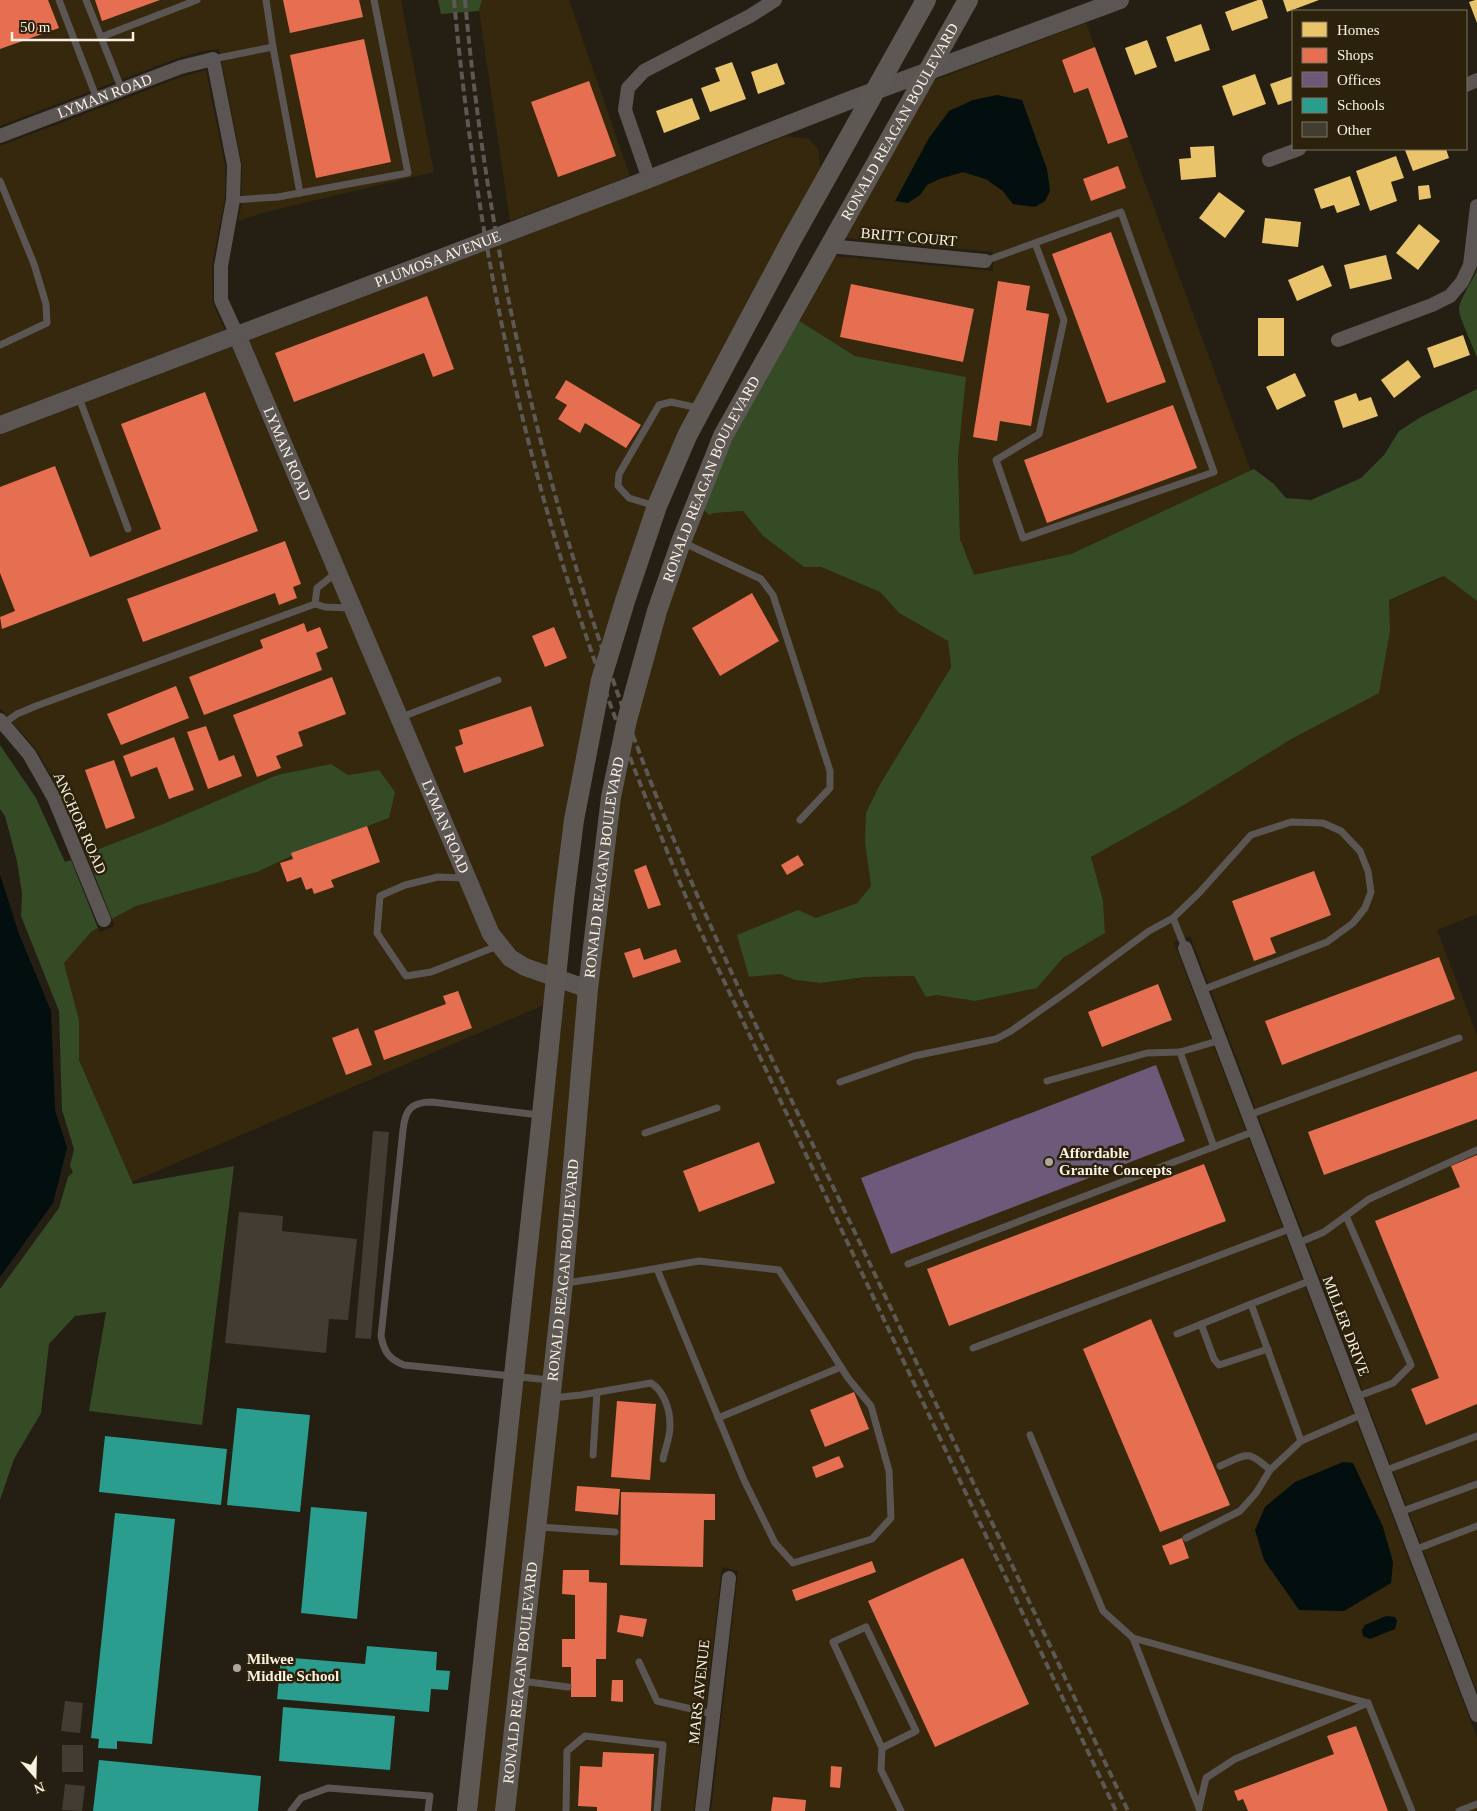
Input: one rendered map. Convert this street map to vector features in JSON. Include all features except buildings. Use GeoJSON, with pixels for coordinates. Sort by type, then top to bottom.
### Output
{"type":"FeatureCollection","features":[{"type":"Feature","properties":{"kind":"main road"},"geometry":{"type":"LineString","coordinates":[[467,1811],[574,820],[601,680],[624,602],[657,506],[687,436],[792,239],[926,0]]}},
{"type":"Feature","properties":{"kind":"main road","name":"RONALD REAGAN BOULEVARD"},"geometry":{"type":"LineString","coordinates":[[505,1811],[563,1283],[588,989],[611,797],[627,720],[657,611],[681,542],[723,436],[968,0]]}},
{"type":"Feature","properties":{"kind":"street"},"geometry":{"type":"LineString","coordinates":[[649,179],[625,110],[628,88],[644,71],[750,16],[776,0]]}},
{"type":"Feature","properties":{"kind":"street","name":"PLUMOSA AVENUE"},"geometry":{"type":"LineString","coordinates":[[0,425],[1120,0]]}},
{"type":"Feature","properties":{"kind":"street","name":"LYMAN ROAD"},"geometry":{"type":"LineString","coordinates":[[0,136],[181,67],[213,59],[234,165],[233,200],[221,266],[221,300],[491,934],[510,958],[525,967],[588,989]]}},
{"type":"Feature","properties":{"kind":"street"},"geometry":{"type":"LineString","coordinates":[[1270,160],[1296,150]]}},
{"type":"Feature","properties":{"kind":"street"},"geometry":{"type":"LineString","coordinates":[[1338,340],[1432,305],[1450,296],[1462,282],[1470,265],[1477,206]]}},
{"type":"Feature","properties":{"kind":"street","name":"BRITT COURT"},"geometry":{"type":"LineString","coordinates":[[829,246],[985,261]]}},
{"type":"Feature","properties":{"kind":"street","name":"ANCHOR ROAD"},"geometry":{"type":"LineString","coordinates":[[2,722],[29,754],[54,798],[104,920]]}},
{"type":"Feature","properties":{"kind":"street","name":"MILLER DRIVE"},"geometry":{"type":"LineString","coordinates":[[1186,948],[1477,1715]]}},
{"type":"Feature","properties":{"kind":"street","name":"MARS AVENUE"},"geometry":{"type":"LineString","coordinates":[[702,1811],[728,1578]]}},
{"type":"Feature","properties":{"kind":"lane"},"geometry":{"type":"LineString","coordinates":[[59,0],[97,98]]}},
{"type":"Feature","properties":{"kind":"lane"},"geometry":{"type":"LineString","coordinates":[[86,0],[122,90]]}},
{"type":"Feature","properties":{"kind":"lane"},"geometry":{"type":"LineString","coordinates":[[101,37],[197,0]]}},
{"type":"Feature","properties":{"kind":"lane"},"geometry":{"type":"LineString","coordinates":[[266,0],[300,193]]}},
{"type":"Feature","properties":{"kind":"lane"},"geometry":{"type":"LineString","coordinates":[[233,200],[300,193],[408,173],[374,0]]}},
{"type":"Feature","properties":{"kind":"lane"},"geometry":{"type":"LineString","coordinates":[[213,59],[273,47]]}},
{"type":"Feature","properties":{"kind":"lane"},"geometry":{"type":"LineString","coordinates":[[0,181],[34,264],[46,304],[47,323],[0,345]]}},
{"type":"Feature","properties":{"kind":"lane"},"geometry":{"type":"LineString","coordinates":[[985,261],[1121,212],[1214,472],[1023,538],[996,460],[1039,434],[1064,320],[1035,243]]}},
{"type":"Feature","properties":{"kind":"lane"},"geometry":{"type":"LineString","coordinates":[[78,395],[128,529]]}},
{"type":"Feature","properties":{"kind":"lane"},"geometry":{"type":"LineString","coordinates":[[657,506],[629,498],[618,486],[619,474],[659,405],[671,402],[702,409]]}},
{"type":"Feature","properties":{"kind":"lane"},"geometry":{"type":"LineString","coordinates":[[681,542],[761,579],[773,595],[830,771],[830,788],[800,820]]}},
{"type":"Feature","properties":{"kind":"lane"},"geometry":{"type":"LineString","coordinates":[[314,604],[317,588],[336,572]]}},
{"type":"Feature","properties":{"kind":"lane"},"geometry":{"type":"LineString","coordinates":[[2,722],[36,706],[314,604],[326,607],[352,608]]}},
{"type":"Feature","properties":{"kind":"lane"},"geometry":{"type":"LineString","coordinates":[[399,718],[498,680]]}},
{"type":"Feature","properties":{"kind":"lane"},"geometry":{"type":"LineString","coordinates":[[840,1082],[914,1056],[996,1039],[1011,1031],[1149,931],[1174,918],[1251,835],[1291,822],[1323,823],[1342,831],[1360,851],[1368,871],[1371,892],[1365,908],[1353,923],[1327,942],[1202,990]]}},
{"type":"Feature","properties":{"kind":"lane"},"geometry":{"type":"LineString","coordinates":[[468,878],[438,877],[405,885],[380,896],[377,933],[406,976],[431,972],[500,945]]}},
{"type":"Feature","properties":{"kind":"lane"},"geometry":{"type":"LineString","coordinates":[[1174,918],[1186,948]]}},
{"type":"Feature","properties":{"kind":"lane"},"geometry":{"type":"LineString","coordinates":[[1249,1115],[1459,1038]]}},
{"type":"Feature","properties":{"kind":"lane"},"geometry":{"type":"LineString","coordinates":[[1047,1081],[1147,1053],[1180,1052],[1220,1040]]}},
{"type":"Feature","properties":{"kind":"lane"},"geometry":{"type":"LineString","coordinates":[[1180,1052],[1214,1146]]}},
{"type":"Feature","properties":{"kind":"lane"},"geometry":{"type":"LineString","coordinates":[[542,1115],[423,1102],[414,1105],[407,1111],[402,1130],[381,1336],[383,1348],[388,1356],[404,1365],[514,1376],[552,1389],[597,1392],[652,1383],[659,1388],[664,1398],[671,1425],[662,1459]]}},
{"type":"Feature","properties":{"kind":"lane"},"geometry":{"type":"LineString","coordinates":[[645,1133],[717,1108]]}},
{"type":"Feature","properties":{"kind":"lane"},"geometry":{"type":"LineString","coordinates":[[908,1264],[1255,1131]]}},
{"type":"Feature","properties":{"kind":"lane"},"geometry":{"type":"LineString","coordinates":[[1298,1243],[1324,1232],[1369,1199],[1477,1150]]}},
{"type":"Feature","properties":{"kind":"lane"},"geometry":{"type":"LineString","coordinates":[[1346,1216],[1411,1365],[1393,1383],[1356,1397]]}},
{"type":"Feature","properties":{"kind":"lane"},"geometry":{"type":"LineString","coordinates":[[973,1348],[1292,1228]]}},
{"type":"Feature","properties":{"kind":"lane"},"geometry":{"type":"LineString","coordinates":[[563,1283],[699,1261],[779,1270],[841,1367],[870,1406],[889,1471],[891,1518],[872,1539],[793,1563],[775,1543],[744,1480],[657,1268]]}},
{"type":"Feature","properties":{"kind":"lane"},"geometry":{"type":"LineString","coordinates":[[1176,1334],[1312,1280]]}},
{"type":"Feature","properties":{"kind":"lane"},"geometry":{"type":"LineString","coordinates":[[1251,1304],[1300,1441]]}},
{"type":"Feature","properties":{"kind":"lane"},"geometry":{"type":"LineString","coordinates":[[1201,1324],[1214,1359],[1219,1365],[1268,1349]]}},
{"type":"Feature","properties":{"kind":"lane"},"geometry":{"type":"LineString","coordinates":[[718,1418],[841,1367]]}},
{"type":"Feature","properties":{"kind":"lane"},"geometry":{"type":"LineString","coordinates":[[593,1455],[597,1392]]}},
{"type":"Feature","properties":{"kind":"lane"},"geometry":{"type":"LineString","coordinates":[[1186,1538],[1240,1511],[1256,1493],[1270,1470],[1300,1441],[1363,1414]]}},
{"type":"Feature","properties":{"kind":"lane"},"geometry":{"type":"LineString","coordinates":[[1030,1435],[1103,1611],[1133,1638],[1368,1703]]}},
{"type":"Feature","properties":{"kind":"lane"},"geometry":{"type":"LineString","coordinates":[[1384,1471],[1477,1436]]}},
{"type":"Feature","properties":{"kind":"lane"},"geometry":{"type":"LineString","coordinates":[[1220,1466],[1246,1455],[1255,1456],[1270,1470]]}},
{"type":"Feature","properties":{"kind":"lane"},"geometry":{"type":"LineString","coordinates":[[1400,1512],[1477,1484]]}},
{"type":"Feature","properties":{"kind":"lane"},"geometry":{"type":"LineString","coordinates":[[1414,1550],[1477,1526]]}},
{"type":"Feature","properties":{"kind":"lane"},"geometry":{"type":"LineString","coordinates":[[536,1527],[615,1532]]}},
{"type":"Feature","properties":{"kind":"lane"},"geometry":{"type":"LineString","coordinates":[[882,1748],[916,1731],[866,1626],[833,1642],[882,1748],[881,1770],[902,1811]]}},
{"type":"Feature","properties":{"kind":"lane"},"geometry":{"type":"LineString","coordinates":[[1133,1638],[1199,1810]]}},
{"type":"Feature","properties":{"kind":"lane"},"geometry":{"type":"LineString","coordinates":[[639,1662],[657,1700],[713,1714]]}},
{"type":"Feature","properties":{"kind":"lane"},"geometry":{"type":"LineString","coordinates":[[519,1681],[568,1687]]}},
{"type":"Feature","properties":{"kind":"lane"},"geometry":{"type":"LineString","coordinates":[[1199,1810],[1206,1778],[1235,1759],[1368,1703]]}},
{"type":"Feature","properties":{"kind":"lane"},"geometry":{"type":"LineString","coordinates":[[1368,1703],[1412,1811]]}},
{"type":"Feature","properties":{"kind":"lane"},"geometry":{"type":"LineString","coordinates":[[566,1811],[568,1751],[584,1736],[663,1744],[657,1811]]}},
{"type":"Feature","properties":{"kind":"lane"},"geometry":{"type":"LineString","coordinates":[[291,1811],[302,1798],[328,1788],[430,1796],[428,1811]]}},
{"type":"Feature","properties":{"kind":"lane"},"geometry":{"type":"LineString","coordinates":[[1459,1811],[1477,1804]]}},
{"type":"Feature","properties":{"kind":"shaded area"},"geometry":{"type":"Polygon","coordinates":[[[0,0],[401,0],[434,172],[266,212],[238,221],[242,202],[242,166],[219,49],[178,58],[0,126],[0,0]]]}},
{"type":"Feature","properties":{"kind":"shaded area"},"geometry":{"type":"Polygon","coordinates":[[[482,0],[569,0],[630,176],[510,221],[479,11],[482,0]]]}},
{"type":"Feature","properties":{"kind":"shaded area"},"geometry":{"type":"Polygon","coordinates":[[[1086,23],[1251,471],[1071,554],[974,576],[960,539],[958,458],[965,377],[855,356],[798,320],[834,256],[993,271],[993,252],[844,238],[932,81],[1086,23]],[[1022,100],[927,185],[939,179],[963,172],[986,179],[1003,191],[1013,204],[1022,100]]]}},
{"type":"Feature","properties":{"kind":"shaded area"},"geometry":{"type":"Polygon","coordinates":[[[206,70],[225,165],[225,198],[212,266],[213,304],[225,330],[0,415],[0,146],[184,76],[206,70]]]}},
{"type":"Feature","properties":{"kind":"shaded area"},"geometry":{"type":"Polygon","coordinates":[[[997,95],[1022,100],[1047,169],[1050,191],[1045,201],[1035,207],[1013,204],[1003,191],[986,179],[963,172],[939,179],[927,185],[920,195],[908,203],[895,201],[929,138],[949,111],[973,100],[997,95]]]}},
{"type":"Feature","properties":{"kind":"shaded area"},"geometry":{"type":"Polygon","coordinates":[[[786,136],[809,139],[818,149],[821,171],[649,503],[548,966],[515,951],[499,929],[248,341],[786,136]]]}},
{"type":"Feature","properties":{"kind":"shaded area"},"geometry":{"type":"Polygon","coordinates":[[[232,347],[484,937],[506,966],[523,976],[546,984],[544,1005],[132,1182],[79,1060],[79,1020],[64,963],[92,931],[98,928],[100,932],[115,926],[112,919],[136,906],[257,872],[309,848],[389,818],[379,770],[348,775],[331,764],[277,775],[163,824],[86,854],[62,795],[36,749],[0,708],[0,435],[232,347]]]}},
{"type":"Feature","properties":{"kind":"shaded area"},"geometry":{"type":"Polygon","coordinates":[[[703,509],[714,513],[743,511],[763,536],[804,567],[821,567],[880,592],[899,613],[948,641],[951,667],[879,786],[868,865],[871,886],[857,903],[816,918],[804,913],[749,977],[780,974],[795,980],[821,983],[865,977],[914,976],[927,997],[936,995],[975,1001],[1037,988],[1063,958],[1105,933],[1103,900],[1091,857],[1184,805],[1293,738],[1390,631],[1389,600],[1442,578],[1443,575],[1477,601],[1477,914],[1437,930],[1477,1035],[1477,1692],[1190,936],[1174,942],[1477,1738],[1477,1811],[711,1811],[738,1571],[722,1567],[694,1811],[514,1811],[596,991],[620,800],[635,723],[665,615],[703,509]]]}},
{"type":"Feature","properties":{"kind":"shaded area"},"geometry":{"type":"Polygon","coordinates":[[[0,875],[19,934],[51,1011],[55,1110],[67,1148],[53,1203],[0,1277],[0,875]]]}},
{"type":"Feature","properties":{"kind":"shaded area"},"geometry":{"type":"Polygon","coordinates":[[[563,990],[579,995],[554,1281],[497,1811],[476,1811],[563,990]]]}},
{"type":"Feature","properties":{"kind":"shaded area"},"geometry":{"type":"Polygon","coordinates":[[[1343,1462],[1353,1463],[1383,1527],[1393,1562],[1391,1583],[1344,1611],[1299,1610],[1264,1560],[1255,1530],[1265,1507],[1295,1482],[1343,1462]]]}},
{"type":"Feature","properties":{"kind":"shaded area"},"geometry":{"type":"Polygon","coordinates":[[[1386,1616],[1395,1617],[1397,1621],[1395,1629],[1370,1639],[1363,1636],[1362,1630],[1365,1625],[1386,1616]]]}},
{"type":"Feature","properties":{"kind":"green space"},"geometry":{"type":"Polygon","coordinates":[[[438,0],[482,0],[479,11],[441,14],[438,0]]]}},
{"type":"Feature","properties":{"kind":"green space"},"geometry":{"type":"Polygon","coordinates":[[[1477,270],[1477,357],[1459,309],[1461,301],[1477,270]]]}},
{"type":"Feature","properties":{"kind":"green space"},"geometry":{"type":"Polygon","coordinates":[[[798,320],[855,356],[966,377],[958,458],[960,539],[974,575],[1071,554],[1254,469],[1274,484],[1286,498],[1311,500],[1361,478],[1384,455],[1399,431],[1421,417],[1477,389],[1477,601],[1444,576],[1389,600],[1390,631],[1379,693],[1293,738],[1184,805],[1091,857],[1103,900],[1105,933],[1063,958],[1037,988],[975,1001],[936,995],[926,997],[914,976],[865,977],[821,983],[795,980],[780,974],[749,977],[737,935],[798,910],[816,918],[857,903],[871,886],[865,842],[866,813],[879,786],[951,667],[948,641],[899,613],[880,592],[821,567],[804,567],[763,536],[743,511],[709,515],[703,509],[731,441],[798,320]]]}},
{"type":"Feature","properties":{"kind":"green space"},"geometry":{"type":"Polygon","coordinates":[[[0,745],[36,798],[65,862],[71,860],[98,928],[92,931],[64,963],[79,1020],[79,1060],[133,1184],[234,1166],[202,1425],[89,1411],[106,1312],[75,1316],[49,1344],[41,1413],[14,1459],[0,1500],[0,1289],[59,1208],[68,1177],[73,1172],[70,1166],[74,1149],[62,1110],[59,1011],[21,916],[22,894],[17,861],[5,816],[0,809],[0,745]]]}},
{"type":"Feature","properties":{"kind":"green space"},"geometry":{"type":"Polygon","coordinates":[[[331,764],[348,775],[379,770],[395,792],[389,818],[309,848],[257,872],[136,906],[112,919],[86,854],[163,824],[277,775],[331,764]]]}},
{"type":"Feature","properties":{"kind":"railway"},"geometry":{"type":"LineString","coordinates":[[454,0],[471,146],[482,218],[510,362],[545,505],[566,575],[612,709],[645,797],[699,928],[1116,1811]]}},
{"type":"Feature","properties":{"kind":"railway"},"geometry":{"type":"LineString","coordinates":[[465,0],[490,200],[530,399],[584,594],[617,690],[676,846],[729,967],[1128,1811]]}},
{"type":"Feature","properties":{"kind":"place","name":"Affordable Granite Concepts"},"geometry":{"type":"Point","coordinates":[1049,1162]}},
{"type":"Feature","properties":{"kind":"place","name":"Milwee Middle School"},"geometry":{"type":"Point","coordinates":[237,1668]}}]}
